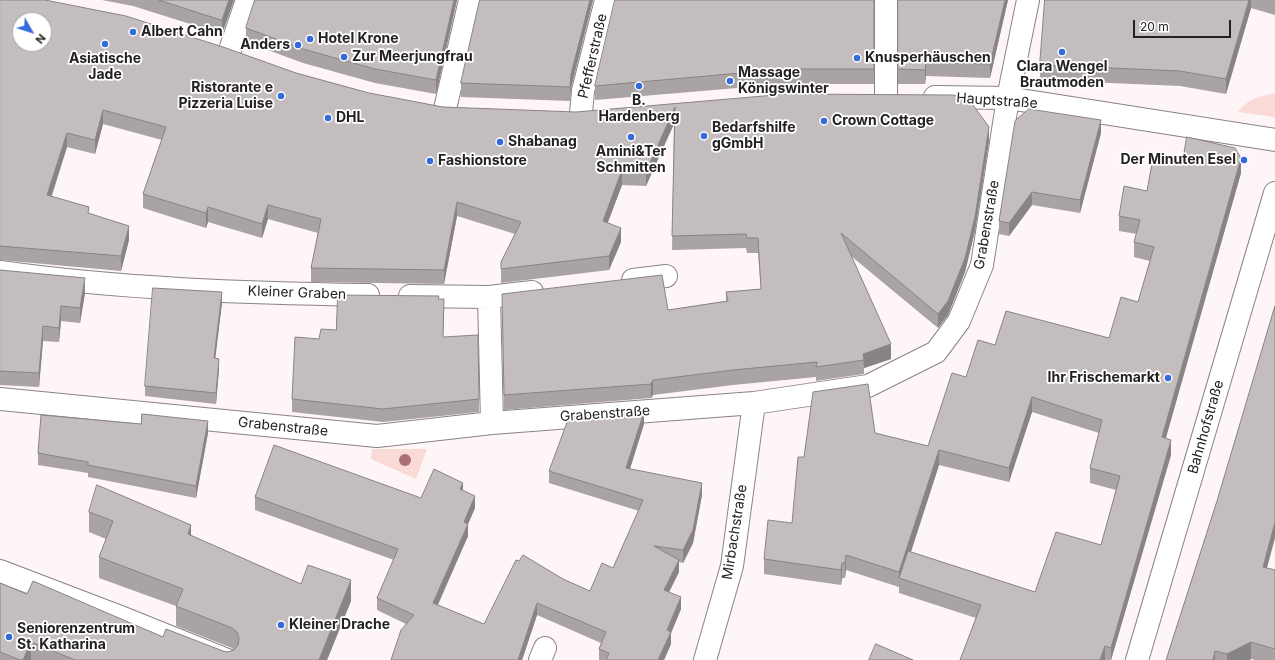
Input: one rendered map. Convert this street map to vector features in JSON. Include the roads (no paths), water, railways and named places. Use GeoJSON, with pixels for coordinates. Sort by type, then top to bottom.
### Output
{"type":"FeatureCollection","features":[{"type":"Feature","properties":{"kind":"street"},"geometry":{"type":"LineString","coordinates":[[230,50],[247,0]]}},
{"type":"Feature","properties":{"kind":"street"},"geometry":{"type":"LineString","coordinates":[[445,109],[470,0]]}},
{"type":"Feature","properties":{"kind":"street","name":"Pfefferstraße"},"geometry":{"type":"LineString","coordinates":[[605,111],[571,113],[584,91],[606,0]]}},
{"type":"Feature","properties":{"kind":"street"},"geometry":{"type":"LineString","coordinates":[[886,0],[886,96]]}},
{"type":"Feature","properties":{"kind":"street","name":"Grabenstraße"},"geometry":{"type":"LineString","coordinates":[[0,399],[377,436],[492,423],[754,403],[868,386],[936,352],[959,321],[982,265],[1008,98],[1028,0]]}},
{"type":"Feature","properties":{"kind":"street"},"geometry":{"type":"LineString","coordinates":[[209,43],[251,58]]}},
{"type":"Feature","properties":{"kind":"street","name":"Hauptstraße"},"geometry":{"type":"LineString","coordinates":[[863,96],[1008,98],[1275,140]]}},
{"type":"Feature","properties":{"kind":"street"},"geometry":{"type":"LineString","coordinates":[[423,105],[445,109],[468,110]]}},
{"type":"Feature","properties":{"kind":"street","name":"Bahnhofstraße"},"geometry":{"type":"LineString","coordinates":[[1137,660],[1275,194]]}},
{"type":"Feature","properties":{"kind":"street","name":"Kleiner Graben"},"geometry":{"type":"LineString","coordinates":[[0,272],[109,283],[273,294],[489,297],[550,290]]}},
{"type":"Feature","properties":{"kind":"street"},"geometry":{"type":"LineString","coordinates":[[612,282],[666,276]]}},
{"type":"Feature","properties":{"kind":"street"},"geometry":{"type":"LineString","coordinates":[[489,297],[492,423]]}},
{"type":"Feature","properties":{"kind":"street","name":"Mirbachstraße"},"geometry":{"type":"LineString","coordinates":[[705,660],[732,566],[754,403]]}},
{"type":"Feature","properties":{"kind":"street"},"geometry":{"type":"LineString","coordinates":[[0,571],[123,618],[226,660]]}},
{"type":"Feature","properties":{"kind":"place","name":"Albert Cahn"},"geometry":{"type":"Point","coordinates":[133,32]}},
{"type":"Feature","properties":{"kind":"place","name":"Hotel Krone"},"geometry":{"type":"Point","coordinates":[310,39]}},
{"type":"Feature","properties":{"kind":"place","name":"Asiatische Jade"},"geometry":{"type":"Point","coordinates":[105,44]}},
{"type":"Feature","properties":{"kind":"place","name":"Anders"},"geometry":{"type":"Point","coordinates":[298,45]}},
{"type":"Feature","properties":{"kind":"place","name":"Clara Wengel Brautmoden"},"geometry":{"type":"Point","coordinates":[1062,52]}},
{"type":"Feature","properties":{"kind":"place","name":"Zur Meerjungfrau"},"geometry":{"type":"Point","coordinates":[344,57]}},
{"type":"Feature","properties":{"kind":"place","name":"Knusperhäuschen"},"geometry":{"type":"Point","coordinates":[857,58]}},
{"type":"Feature","properties":{"kind":"place","name":"Massage Königswinter"},"geometry":{"type":"Point","coordinates":[730,81]}},
{"type":"Feature","properties":{"kind":"place","name":"B. Hardenberg"},"geometry":{"type":"Point","coordinates":[639,86]}},
{"type":"Feature","properties":{"kind":"place","name":"Ristorante e Pizzeria Luise"},"geometry":{"type":"Point","coordinates":[281,96]}},
{"type":"Feature","properties":{"kind":"place","name":"DHL"},"geometry":{"type":"Point","coordinates":[328,118]}},
{"type":"Feature","properties":{"kind":"place","name":"Crown Cottage"},"geometry":{"type":"Point","coordinates":[824,121]}},
{"type":"Feature","properties":{"kind":"place","name":"Bedarfshilfe gGmbH"},"geometry":{"type":"Point","coordinates":[704,136]}},
{"type":"Feature","properties":{"kind":"place","name":"Amini&Ter Schmitten"},"geometry":{"type":"Point","coordinates":[631,137]}},
{"type":"Feature","properties":{"kind":"place","name":"Shabanag"},"geometry":{"type":"Point","coordinates":[500,142]}},
{"type":"Feature","properties":{"kind":"place","name":"Der Minuten Esel"},"geometry":{"type":"Point","coordinates":[1244,160]}},
{"type":"Feature","properties":{"kind":"place","name":"Fashionstore"},"geometry":{"type":"Point","coordinates":[430,161]}},
{"type":"Feature","properties":{"kind":"place","name":"Ihr Frischemarkt"},"geometry":{"type":"Point","coordinates":[1168,378]}},
{"type":"Feature","properties":{"kind":"place","name":"Kleiner Drache"},"geometry":{"type":"Point","coordinates":[281,625]}},
{"type":"Feature","properties":{"kind":"place","name":"Seniorenzentrum St. Katharina"},"geometry":{"type":"Point","coordinates":[9,637]}}]}
